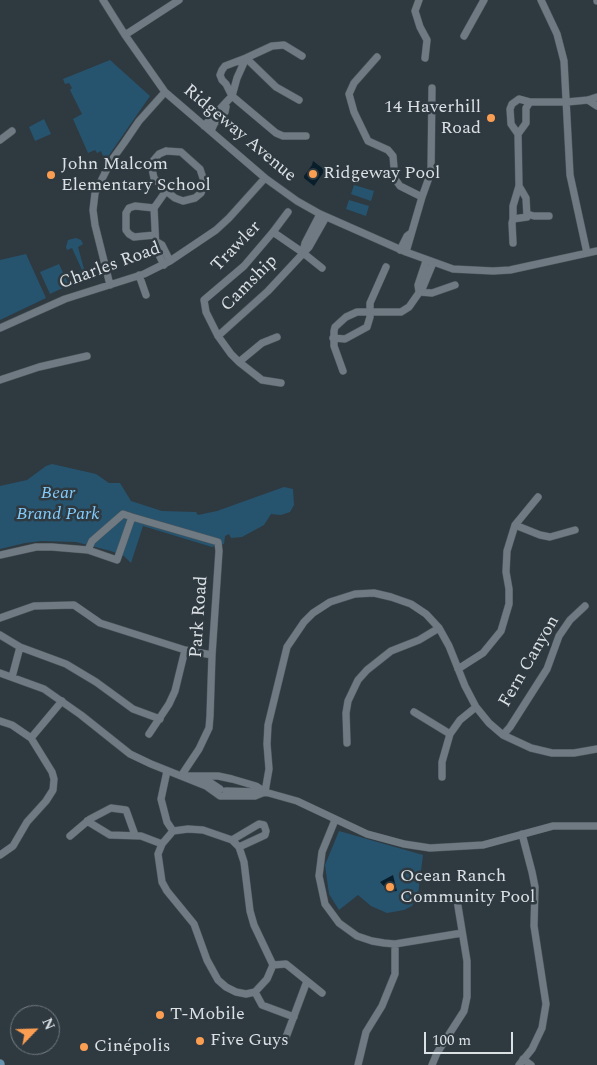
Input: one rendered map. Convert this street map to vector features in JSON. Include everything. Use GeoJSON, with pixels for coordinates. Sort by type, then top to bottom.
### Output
{"type":"FeatureCollection","features":[{"type":"Feature","properties":{"kind":"street","name":"Ridgeway Avenue"},"geometry":{"type":"LineString","coordinates":[[103,0],[124,35],[165,92],[265,178],[297,202],[323,216],[429,262],[453,268],[493,271],[528,267],[597,251]]}},
{"type":"Feature","properties":{"kind":"street"},"geometry":{"type":"LineString","coordinates":[[419,0],[415,11],[427,41],[425,58]]}},
{"type":"Feature","properties":{"kind":"street"},"geometry":{"type":"LineString","coordinates":[[464,36],[484,0]]}},
{"type":"Feature","properties":{"kind":"street"},"geometry":{"type":"LineString","coordinates":[[541,0],[552,21],[560,43],[565,72],[570,175],[587,254]]}},
{"type":"Feature","properties":{"kind":"street"},"geometry":{"type":"LineString","coordinates":[[124,35],[171,2]]}},
{"type":"Feature","properties":{"kind":"street"},"geometry":{"type":"LineString","coordinates":[[302,56],[284,45],[272,46],[225,66],[220,75],[232,96],[276,133],[289,136],[306,136]]}},
{"type":"Feature","properties":{"kind":"street"},"geometry":{"type":"LineString","coordinates":[[377,57],[354,83],[349,94],[354,112],[368,141],[388,150],[393,156],[395,180],[400,186],[422,197]]}},
{"type":"Feature","properties":{"kind":"street"},"geometry":{"type":"LineString","coordinates":[[204,126],[227,104],[232,96],[237,78],[246,58]]}},
{"type":"Feature","properties":{"kind":"street"},"geometry":{"type":"LineString","coordinates":[[246,58],[276,87],[300,100]]}},
{"type":"Feature","properties":{"kind":"street"},"geometry":{"type":"LineString","coordinates":[[403,251],[407,236],[412,233],[431,172],[432,88]]}},
{"type":"Feature","properties":{"kind":"street"},"geometry":{"type":"LineString","coordinates":[[109,281],[95,225],[93,210],[95,193],[111,161],[139,121],[165,92]]}},
{"type":"Feature","properties":{"kind":"street"},"geometry":{"type":"LineString","coordinates":[[513,243],[512,206],[519,186],[518,134],[511,124],[512,104],[519,99],[530,102],[567,102],[597,97]]}},
{"type":"Feature","properties":{"kind":"street"},"geometry":{"type":"LineString","coordinates":[[588,100],[597,106]]}},
{"type":"Feature","properties":{"kind":"street"},"geometry":{"type":"LineString","coordinates":[[518,134],[526,123],[526,108],[530,102]]}},
{"type":"Feature","properties":{"kind":"street"},"geometry":{"type":"LineString","coordinates":[[210,131],[225,112],[227,104]]}},
{"type":"Feature","properties":{"kind":"street"},"geometry":{"type":"LineString","coordinates":[[0,140],[12,131]]}},
{"type":"Feature","properties":{"kind":"street"},"geometry":{"type":"LineString","coordinates":[[166,151],[181,152],[200,169],[205,184],[204,189],[195,198],[183,201],[166,191],[154,178],[153,161],[159,154],[166,151]]}},
{"type":"Feature","properties":{"kind":"street","name":"Charles Road"},"geometry":{"type":"LineString","coordinates":[[0,328],[65,298],[109,281],[137,276],[167,263],[216,230],[265,178]]}},
{"type":"Feature","properties":{"kind":"street"},"geometry":{"type":"LineString","coordinates":[[513,219],[523,219],[527,214],[526,198],[519,186]]}},
{"type":"Feature","properties":{"kind":"street"},"geometry":{"type":"LineString","coordinates":[[166,191],[154,208],[156,249],[167,263]]}},
{"type":"Feature","properties":{"kind":"street"},"geometry":{"type":"LineString","coordinates":[[154,208],[134,206],[129,208],[126,213],[126,230],[134,237],[156,239]]}},
{"type":"Feature","properties":{"kind":"street","name":"Trawler"},"geometry":{"type":"LineString","coordinates":[[218,336],[206,312],[204,300],[244,266],[274,232],[288,212]]}},
{"type":"Feature","properties":{"kind":"street"},"geometry":{"type":"LineString","coordinates":[[527,214],[549,216]]}},
{"type":"Feature","properties":{"kind":"street","name":"Camship"},"geometry":{"type":"LineString","coordinates":[[218,336],[268,290],[302,252],[309,247],[323,216]]}},
{"type":"Feature","properties":{"kind":"street"},"geometry":{"type":"LineString","coordinates":[[274,232],[322,268]]}},
{"type":"Feature","properties":{"kind":"street"},"geometry":{"type":"LineString","coordinates":[[343,371],[336,353],[335,327],[342,320],[357,312],[401,312],[414,302],[423,287],[429,262]]}},
{"type":"Feature","properties":{"kind":"street"},"geometry":{"type":"LineString","coordinates":[[334,338],[345,339],[364,330],[369,323],[372,296],[386,267]]}},
{"type":"Feature","properties":{"kind":"street"},"geometry":{"type":"LineString","coordinates":[[137,276],[144,295]]}},
{"type":"Feature","properties":{"kind":"street"},"geometry":{"type":"LineString","coordinates":[[419,292],[432,293],[455,285]]}},
{"type":"Feature","properties":{"kind":"street"},"geometry":{"type":"LineString","coordinates":[[218,336],[239,362],[262,380],[281,383]]}},
{"type":"Feature","properties":{"kind":"street"},"geometry":{"type":"LineString","coordinates":[[239,362],[262,344],[277,337]]}},
{"type":"Feature","properties":{"kind":"street"},"geometry":{"type":"LineString","coordinates":[[0,380],[39,366],[87,356]]}},
{"type":"Feature","properties":{"kind":"street"},"geometry":{"type":"LineString","coordinates":[[458,669],[483,653],[501,631],[509,604],[506,572],[508,551],[515,525],[538,497]]}},
{"type":"Feature","properties":{"kind":"street"},"geometry":{"type":"LineString","coordinates":[[0,555],[36,547],[88,550],[116,560],[132,517],[123,514],[92,541],[88,550]]}},
{"type":"Feature","properties":{"kind":"street","name":"Park Road"},"geometry":{"type":"LineString","coordinates":[[132,517],[218,542],[210,716],[208,728],[181,776]]}},
{"type":"Feature","properties":{"kind":"street"},"geometry":{"type":"LineString","coordinates":[[515,525],[550,537],[575,530]]}},
{"type":"Feature","properties":{"kind":"street"},"geometry":{"type":"LineString","coordinates":[[265,792],[270,762],[267,734],[276,686],[287,647],[293,636],[308,618],[330,602],[355,594],[374,593],[391,597],[411,604],[426,614],[439,628],[449,646],[476,707],[489,723],[503,735],[531,748],[552,753],[574,753],[597,749]]}},
{"type":"Feature","properties":{"kind":"street"},"geometry":{"type":"LineString","coordinates":[[0,618],[34,606],[74,605],[100,623],[185,650],[212,655]]}},
{"type":"Feature","properties":{"kind":"street","name":"Fern Canyon"},"geometry":{"type":"LineString","coordinates":[[503,735],[547,669],[559,636],[570,620],[585,606]]}},
{"type":"Feature","properties":{"kind":"street"},"geometry":{"type":"LineString","coordinates":[[347,743],[346,713],[348,701],[358,680],[372,665],[391,651],[419,640],[439,628]]}},
{"type":"Feature","properties":{"kind":"street"},"geometry":{"type":"LineString","coordinates":[[0,634],[20,647],[66,664],[96,682],[133,709],[160,719]]}},
{"type":"Feature","properties":{"kind":"street"},"geometry":{"type":"LineString","coordinates":[[12,677],[20,647]]}},
{"type":"Feature","properties":{"kind":"street"},"geometry":{"type":"LineString","coordinates":[[149,734],[160,719],[175,691],[185,650]]}},
{"type":"Feature","properties":{"kind":"street"},"geometry":{"type":"LineString","coordinates":[[0,673],[44,689],[130,754],[206,786],[220,796],[227,792],[232,779]]}},
{"type":"Feature","properties":{"kind":"street"},"geometry":{"type":"LineString","coordinates":[[31,738],[62,701]]}},
{"type":"Feature","properties":{"kind":"street"},"geometry":{"type":"LineString","coordinates":[[442,777],[442,762],[450,734],[460,720],[476,707]]}},
{"type":"Feature","properties":{"kind":"street"},"geometry":{"type":"LineString","coordinates":[[414,712],[450,734]]}},
{"type":"Feature","properties":{"kind":"street"},"geometry":{"type":"LineString","coordinates":[[0,722],[12,725],[31,738],[52,772],[54,780],[53,790],[46,802],[27,822],[13,846],[0,855]]}},
{"type":"Feature","properties":{"kind":"street"},"geometry":{"type":"LineString","coordinates":[[167,771],[161,799],[167,822],[174,831]]}},
{"type":"Feature","properties":{"kind":"street"},"geometry":{"type":"LineString","coordinates":[[181,776],[218,776],[232,779],[256,786],[265,792],[297,801],[368,834],[404,844],[430,848],[483,845],[554,826],[597,826]]}},
{"type":"Feature","properties":{"kind":"street"},"geometry":{"type":"LineString","coordinates":[[192,780],[208,781],[227,792],[255,796],[265,792]]}},
{"type":"Feature","properties":{"kind":"street"},"geometry":{"type":"LineString","coordinates":[[70,836],[87,821],[109,808],[126,810],[135,835]]}},
{"type":"Feature","properties":{"kind":"street"},"geometry":{"type":"LineString","coordinates":[[336,820],[319,865],[319,883],[325,904],[339,923],[357,936],[372,941],[395,944],[462,933]]}},
{"type":"Feature","properties":{"kind":"street"},"geometry":{"type":"LineString","coordinates":[[87,821],[110,835],[147,837],[162,844]]}},
{"type":"Feature","properties":{"kind":"street"},"geometry":{"type":"LineString","coordinates":[[232,840],[259,824],[264,825],[265,835],[240,847]]}},
{"type":"Feature","properties":{"kind":"street"},"geometry":{"type":"LineString","coordinates":[[188,829],[203,830],[232,840],[240,847],[254,925],[273,966],[267,979],[255,992],[246,994],[236,992],[218,980],[207,960],[194,924],[162,882],[158,854],[162,844],[174,831],[188,829]]}},
{"type":"Feature","properties":{"kind":"street"},"geometry":{"type":"LineString","coordinates":[[522,834],[532,872],[534,926],[546,1004],[542,1028],[532,1049],[521,1062],[531,1065]]}},
{"type":"Feature","properties":{"kind":"street"},"geometry":{"type":"LineString","coordinates":[[432,1065],[437,1053],[464,1011],[466,1004],[467,961],[457,900]]}},
{"type":"Feature","properties":{"kind":"street"},"geometry":{"type":"LineString","coordinates":[[358,1065],[366,1032],[382,1006],[395,974],[395,944]]}},
{"type":"Feature","properties":{"kind":"street"},"geometry":{"type":"LineString","coordinates":[[273,966],[286,964],[322,993]]}},
{"type":"Feature","properties":{"kind":"street"},"geometry":{"type":"LineString","coordinates":[[285,1040],[307,981]]}},
{"type":"Feature","properties":{"kind":"street"},"geometry":{"type":"LineString","coordinates":[[255,992],[262,1005],[294,1017]]}},
{"type":"Feature","properties":{"kind":"green space"},"geometry":{"type":"Polygon","coordinates":[[[110,60],[150,96],[105,161],[101,151],[97,153],[95,150],[88,153],[73,119],[82,114],[70,90],[72,88],[69,83],[65,84],[63,79],[110,60]]]}},
{"type":"Feature","properties":{"kind":"green space"},"geometry":{"type":"Polygon","coordinates":[[[44,119],[51,134],[35,141],[29,127],[44,119]]]}},
{"type":"Feature","properties":{"kind":"green space"},"geometry":{"type":"Polygon","coordinates":[[[354,185],[374,191],[371,201],[351,194],[354,185]]]}},
{"type":"Feature","properties":{"kind":"green space"},"geometry":{"type":"Polygon","coordinates":[[[349,200],[369,206],[366,216],[346,209],[349,200]]]}},
{"type":"Feature","properties":{"kind":"green space"},"geometry":{"type":"Polygon","coordinates":[[[76,238],[81,240],[83,244],[78,247],[84,269],[89,271],[80,275],[77,273],[82,270],[72,248],[67,250],[66,247],[68,240],[76,238]]]}},
{"type":"Feature","properties":{"kind":"green space"},"geometry":{"type":"Polygon","coordinates":[[[26,254],[46,298],[0,320],[0,260],[26,254]]]}},
{"type":"Feature","properties":{"kind":"green space"},"geometry":{"type":"Polygon","coordinates":[[[59,264],[69,285],[50,294],[40,272],[59,264]]]}},
{"type":"Feature","properties":{"kind":"green space","name":"Bear Brand Park"},"geometry":{"type":"Polygon","coordinates":[[[52,464],[96,474],[109,483],[120,483],[131,501],[162,511],[196,512],[198,515],[217,511],[284,487],[293,489],[294,505],[290,512],[281,515],[271,514],[264,525],[242,537],[231,538],[229,534],[225,536],[224,544],[212,547],[143,526],[131,563],[124,556],[111,551],[76,542],[41,541],[0,549],[0,486],[27,480],[46,466],[52,464]]]}},
{"type":"Feature","properties":{"kind":"green space"},"geometry":{"type":"Polygon","coordinates":[[[339,831],[423,855],[418,894],[412,906],[404,910],[387,913],[371,906],[358,895],[339,910],[329,894],[325,865],[339,831]]]}},
{"type":"Feature","properties":{"kind":"shaded area","name":"Ridgeway Pool"},"geometry":{"type":"Polygon","coordinates":[[[313,161],[325,170],[314,186],[304,178],[313,161]]]}},
{"type":"Feature","properties":{"kind":"shaded area","name":"Ocean Ranch Community Pool"},"geometry":{"type":"Polygon","coordinates":[[[393,875],[397,891],[389,892],[380,882],[393,875]]]}},
{"type":"Feature","properties":{"kind":"place","name":"14 Haverhill Road"},"geometry":{"type":"Point","coordinates":[491,118]}},
{"type":"Feature","properties":{"kind":"place","name":"Ridgeway Pool"},"geometry":{"type":"Point","coordinates":[313,174]}},
{"type":"Feature","properties":{"kind":"place","name":"John Malcom Elementary School"},"geometry":{"type":"Point","coordinates":[51,175]}},
{"type":"Feature","properties":{"kind":"place","name":"Ocean Ranch Community Pool"},"geometry":{"type":"Point","coordinates":[390,887]}},
{"type":"Feature","properties":{"kind":"place","name":"T-Mobile"},"geometry":{"type":"Point","coordinates":[160,1015]}},
{"type":"Feature","properties":{"kind":"place","name":"Five Guys"},"geometry":{"type":"Point","coordinates":[200,1041]}},
{"type":"Feature","properties":{"kind":"place","name":"Cinépolis"},"geometry":{"type":"Point","coordinates":[84,1047]}}]}
